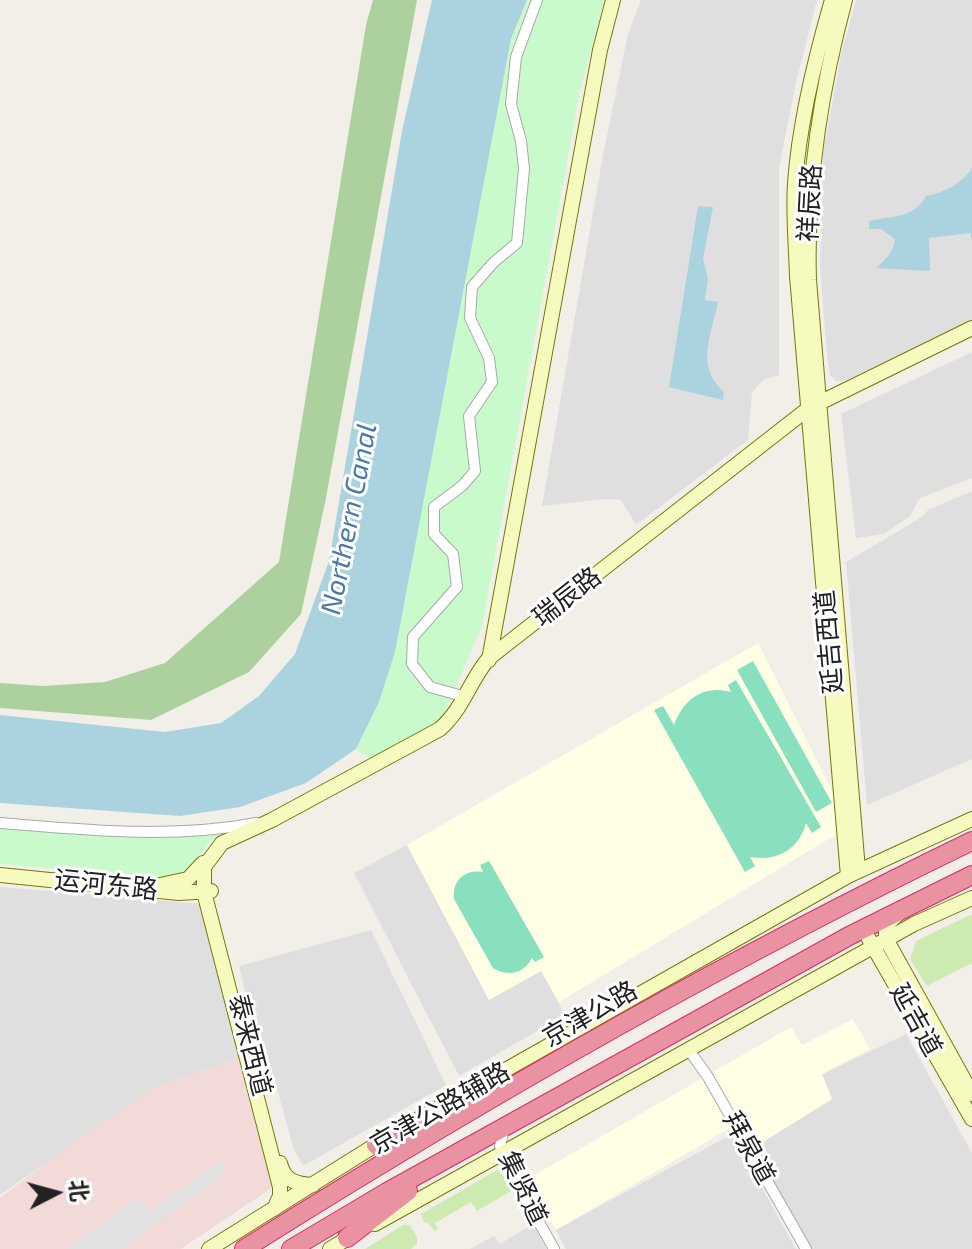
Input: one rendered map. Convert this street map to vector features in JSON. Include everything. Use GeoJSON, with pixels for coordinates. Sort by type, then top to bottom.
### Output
{"type":"FeatureCollection","features":[{"type":"Feature","properties":{"kind":"highway","name":"京津公路"},"geometry":{"type":"LineString","coordinates":[[244,1249],[470,1111],[804,924],[972,841]]}},
{"type":"Feature","properties":{"kind":"highway"},"geometry":{"type":"LineString","coordinates":[[291,1249],[466,1148],[849,936],[972,875]]}},
{"type":"Feature","properties":{"kind":"highway"},"geometry":{"type":"LineString","coordinates":[[376,1145],[470,1111]]}},
{"type":"Feature","properties":{"kind":"highway"},"geometry":{"type":"LineString","coordinates":[[347,1238],[437,1165]]}},
{"type":"Feature","properties":{"kind":"street"},"geometry":{"type":"LineString","coordinates":[[466,697],[430,687],[412,664],[413,637],[457,587],[453,554],[434,534],[434,507],[462,486],[475,471],[469,416],[492,382],[489,358],[470,318],[472,287],[493,263],[517,243],[524,169],[521,141],[511,104],[516,57],[537,0]]}},
{"type":"Feature","properties":{"kind":"street"},"geometry":{"type":"LineString","coordinates":[[489,664],[597,64],[613,0]]}},
{"type":"Feature","properties":{"kind":"street","name":"祥辰路"},"geometry":{"type":"LineString","coordinates":[[813,381],[797,276],[795,183],[808,101],[832,0]]}},
{"type":"Feature","properties":{"kind":"street","name":"祥辰路"},"geometry":{"type":"LineString","coordinates":[[815,409],[807,225],[810,174],[832,47],[845,0]]}},
{"type":"Feature","properties":{"kind":"street","name":"瑞辰路"},"geometry":{"type":"LineString","coordinates":[[279,819],[440,729],[452,718],[477,675],[489,664],[815,409],[972,328]]}},
{"type":"Feature","properties":{"kind":"street","name":"瑞辰路"},"geometry":{"type":"LineString","coordinates":[[815,409],[972,335]]}},
{"type":"Feature","properties":{"kind":"street"},"geometry":{"type":"LineString","coordinates":[[792,426],[813,381]]}},
{"type":"Feature","properties":{"kind":"street","name":"延吉西道"},"geometry":{"type":"LineString","coordinates":[[815,409],[853,873]]}},
{"type":"Feature","properties":{"kind":"street","name":"瑞辰路"},"geometry":{"type":"LineString","coordinates":[[157,885],[188,879],[206,880],[222,843],[279,819],[445,732],[461,714],[489,664]]}},
{"type":"Feature","properties":{"kind":"street"},"geometry":{"type":"LineString","coordinates":[[0,823],[135,833],[216,830],[279,819]]}},
{"type":"Feature","properties":{"kind":"street","name":"京津公路辅路"},"geometry":{"type":"LineString","coordinates":[[209,1249],[376,1145],[654,984],[853,873],[972,819]]}},
{"type":"Feature","properties":{"kind":"street"},"geometry":{"type":"LineString","coordinates":[[0,873],[157,885],[206,880]]}},
{"type":"Feature","properties":{"kind":"street","name":"运河东路"},"geometry":{"type":"LineString","coordinates":[[0,873],[179,893],[206,880]]}},
{"type":"Feature","properties":{"kind":"street","name":"泰来西道"},"geometry":{"type":"LineString","coordinates":[[206,880],[281,1169],[288,1179],[297,1184],[313,1185]]}},
{"type":"Feature","properties":{"kind":"street","name":"泰来西道"},"geometry":{"type":"LineString","coordinates":[[206,880],[280,1187],[274,1209]]}},
{"type":"Feature","properties":{"kind":"street"},"geometry":{"type":"LineString","coordinates":[[330,1249],[880,942],[972,898]]}},
{"type":"Feature","properties":{"kind":"street"},"geometry":{"type":"LineString","coordinates":[[880,942],[886,925],[906,907]]}},
{"type":"Feature","properties":{"kind":"street"},"geometry":{"type":"LineString","coordinates":[[849,936],[880,942]]}},
{"type":"Feature","properties":{"kind":"street","name":"延吉道"},"geometry":{"type":"LineString","coordinates":[[880,942],[972,1094]]}},
{"type":"Feature","properties":{"kind":"street","name":"延吉道"},"geometry":{"type":"LineString","coordinates":[[880,942],[972,1119]]}},
{"type":"Feature","properties":{"kind":"street","name":"拜泉道"},"geometry":{"type":"LineString","coordinates":[[689,1050],[708,1077],[806,1249]]}},
{"type":"Feature","properties":{"kind":"street","name":"集贤道"},"geometry":{"type":"LineString","coordinates":[[506,1126],[498,1155],[552,1249]]}},
{"type":"Feature","properties":{"kind":"street","name":"集贤道"},"geometry":{"type":"LineString","coordinates":[[466,1148],[498,1155]]}},
{"type":"Feature","properties":{"kind":"shaded area"},"geometry":{"type":"Polygon","coordinates":[[[641,0],[817,0],[779,169],[779,375],[763,380],[752,392],[748,440],[636,525],[621,500],[542,506],[603,155],[628,34],[641,0]]]}},
{"type":"Feature","properties":{"kind":"shaded area"},"geometry":{"type":"Polygon","coordinates":[[[856,0],[972,0],[972,321],[844,381],[836,381],[830,375],[827,355],[820,266],[823,154],[841,55],[856,0]]]}},
{"type":"Feature","properties":{"kind":"shaded area"},"geometry":{"type":"Polygon","coordinates":[[[972,352],[972,478],[920,498],[909,517],[884,534],[856,538],[841,414],[972,352]]]}},
{"type":"Feature","properties":{"kind":"shaded area"},"geometry":{"type":"Polygon","coordinates":[[[972,491],[972,759],[867,805],[846,562],[922,517],[928,510],[972,491]]]}},
{"type":"Feature","properties":{"kind":"shaded area"},"geometry":{"type":"Polygon","coordinates":[[[758,643],[832,791],[840,832],[559,1002],[541,971],[489,1000],[407,845],[758,643]]]}},
{"type":"Feature","properties":{"kind":"shaded area"},"geometry":{"type":"Polygon","coordinates":[[[407,845],[489,999],[541,971],[565,1015],[459,1076],[354,873],[407,845]]]}},
{"type":"Feature","properties":{"kind":"shaded area"},"geometry":{"type":"Polygon","coordinates":[[[0,887],[201,904],[241,1058],[155,1087],[0,1195],[0,887]]]}},
{"type":"Feature","properties":{"kind":"shaded area"},"geometry":{"type":"Polygon","coordinates":[[[371,930],[446,1085],[303,1166],[293,1147],[270,1063],[262,1065],[239,966],[371,930]]]}},
{"type":"Feature","properties":{"kind":"shaded area"},"geometry":{"type":"Polygon","coordinates":[[[853,1019],[870,1049],[822,1074],[832,1099],[750,1150],[735,1125],[556,1230],[526,1180],[791,1027],[802,1045],[853,1019]]]}},
{"type":"Feature","properties":{"kind":"shaded area"},"geometry":{"type":"Polygon","coordinates":[[[906,1034],[972,1153],[972,1249],[806,1249],[750,1150],[832,1099],[819,1076],[906,1034]]]}},
{"type":"Feature","properties":{"kind":"shaded area"},"geometry":{"type":"Polygon","coordinates":[[[241,1058],[273,1187],[181,1249],[0,1249],[0,1198],[83,1135],[155,1087],[241,1058]]]}},
{"type":"Feature","properties":{"kind":"shaded area"},"geometry":{"type":"Polygon","coordinates":[[[732,1134],[796,1249],[566,1249],[556,1230],[732,1134]]]}},
{"type":"Feature","properties":{"kind":"shaded area"},"geometry":{"type":"Polygon","coordinates":[[[221,1160],[223,1176],[120,1249],[66,1249],[139,1198],[150,1211],[221,1160]]]}},
{"type":"Feature","properties":{"kind":"shaded area"},"geometry":{"type":"Polygon","coordinates":[[[533,1224],[546,1249],[470,1249],[494,1236],[500,1244],[533,1224]]]}},
{"type":"Feature","properties":{"kind":"green space"},"geometry":{"type":"Polygon","coordinates":[[[373,0],[417,0],[325,503],[301,614],[249,672],[151,720],[0,708],[0,683],[43,686],[105,682],[165,663],[279,562],[366,25],[373,0]]]}},
{"type":"Feature","properties":{"kind":"green space"},"geometry":{"type":"Polygon","coordinates":[[[527,0],[604,0],[580,91],[482,626],[443,717],[373,760],[356,749],[379,702],[395,652],[511,39],[527,0]]]}},
{"type":"Feature","properties":{"kind":"green space"},"geometry":{"type":"Polygon","coordinates":[[[753,661],[832,803],[816,812],[737,670],[753,661]]]}},
{"type":"Feature","properties":{"kind":"green space"},"geometry":{"type":"Polygon","coordinates":[[[736,680],[821,827],[812,833],[806,823],[792,847],[769,858],[750,857],[755,866],[745,872],[654,710],[663,706],[674,725],[683,708],[695,696],[712,690],[731,692],[728,685],[736,680]]]}},
{"type":"Feature","properties":{"kind":"green space"},"geometry":{"type":"Polygon","coordinates":[[[0,825],[134,836],[221,835],[210,842],[191,866],[178,876],[166,879],[0,864],[0,825]]]}},
{"type":"Feature","properties":{"kind":"green space"},"geometry":{"type":"Polygon","coordinates":[[[489,861],[544,957],[535,962],[532,958],[520,971],[504,972],[493,968],[454,899],[455,886],[461,877],[471,872],[483,872],[480,865],[489,861]]]}},
{"type":"Feature","properties":{"kind":"green space"},"geometry":{"type":"Polygon","coordinates":[[[972,914],[972,963],[927,986],[910,959],[916,941],[972,914]]]}},
{"type":"Feature","properties":{"kind":"green space"},"geometry":{"type":"Polygon","coordinates":[[[499,1169],[511,1191],[477,1211],[471,1202],[435,1223],[438,1229],[435,1231],[427,1222],[424,1223],[421,1214],[499,1169]]]}},
{"type":"Feature","properties":{"kind":"green space"},"geometry":{"type":"Polygon","coordinates":[[[403,1225],[410,1225],[417,1238],[417,1244],[411,1249],[365,1249],[403,1225]]]}},
{"type":"Feature","properties":{"kind":"water","name":"Northern Canal"},"geometry":{"type":"Polygon","coordinates":[[[432,0],[527,0],[511,39],[395,652],[379,702],[356,749],[306,783],[240,807],[180,816],[0,803],[0,715],[165,732],[221,723],[259,696],[295,654],[329,561],[402,131],[432,0]]]}},
{"type":"Feature","properties":{"kind":"water"},"geometry":{"type":"Polygon","coordinates":[[[972,168],[972,240],[970,233],[929,238],[930,271],[876,268],[891,252],[895,239],[881,229],[869,229],[869,221],[909,212],[926,196],[958,183],[972,168]]]}},
{"type":"Feature","properties":{"kind":"water"},"geometry":{"type":"Polygon","coordinates":[[[698,206],[713,207],[703,259],[708,278],[705,300],[718,302],[709,339],[708,362],[715,382],[724,392],[723,400],[669,387],[698,206]]]}}]}
